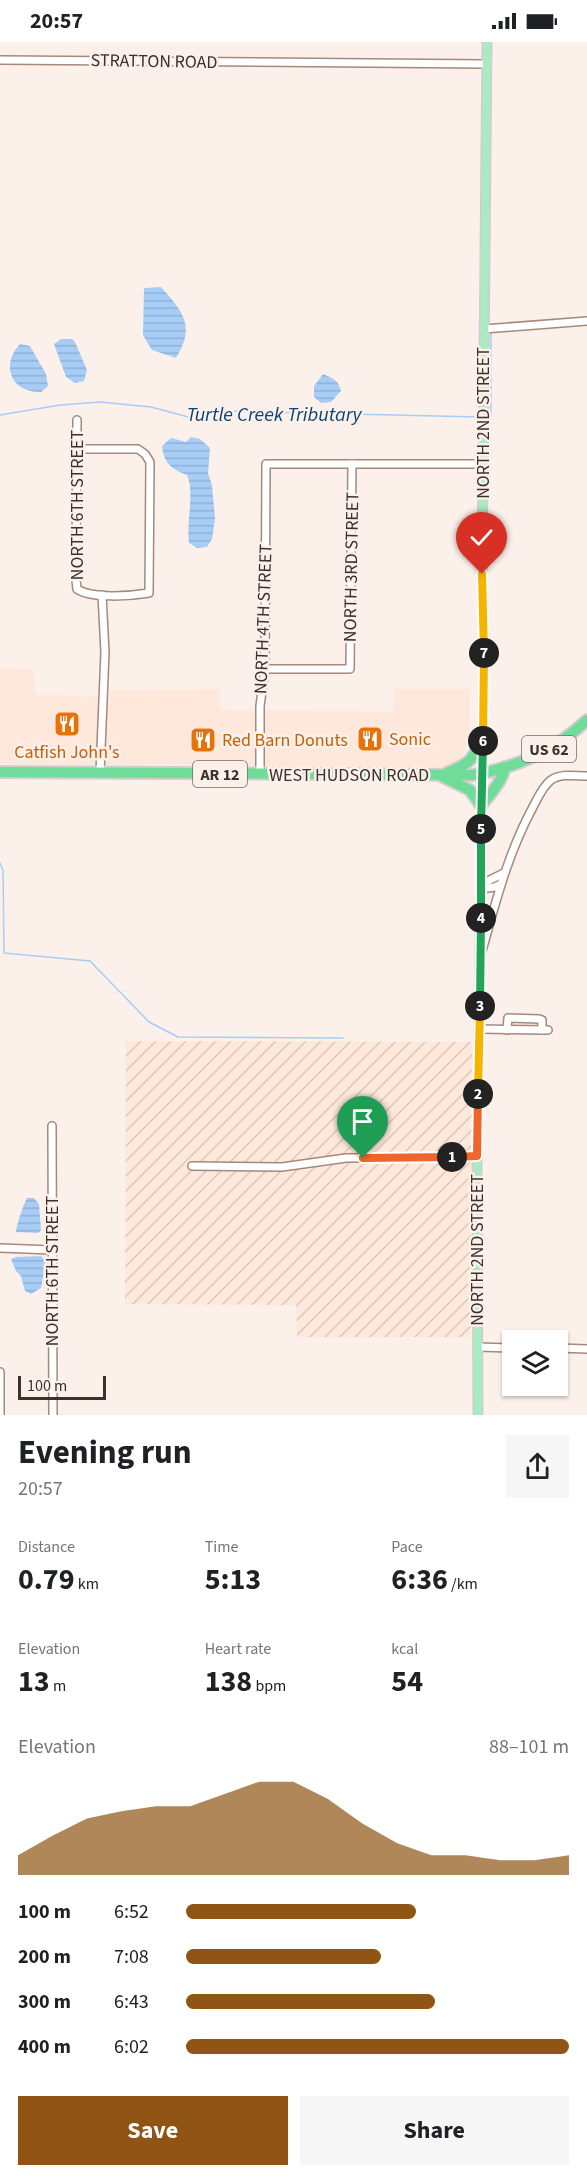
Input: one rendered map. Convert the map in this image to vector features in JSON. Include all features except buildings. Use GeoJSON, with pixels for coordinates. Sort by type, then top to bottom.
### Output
{"type":"FeatureCollection","features":[{"type":"Feature","properties":{"kind":"highway","name":"US 62"},"geometry":{"type":"LineString","coordinates":[[482,773],[523,761],[557,744],[587,720]]}},
{"type":"Feature","properties":{"kind":"highway"},"geometry":{"type":"LineString","coordinates":[[441,775],[466,765],[483,739]]}},
{"type":"Feature","properties":{"kind":"highway"},"geometry":{"type":"LineString","coordinates":[[481,806],[502,778],[505,767]]}},
{"type":"Feature","properties":{"kind":"highway","name":"WEST HUDSON ROAD"},"geometry":{"type":"LineString","coordinates":[[0,772],[441,775],[482,773]]}},
{"type":"Feature","properties":{"kind":"highway","name":"AR 12"},"geometry":{"type":"LineString","coordinates":[[441,775],[470,790],[481,806]]}},
{"type":"Feature","properties":{"kind":"main road","name":"NORTH 2ND STREET"},"geometry":{"type":"LineString","coordinates":[[478,1415],[477,1156],[483,739],[487,42]]}},
{"type":"Feature","properties":{"kind":"street","name":"STRATTON ROAD"},"geometry":{"type":"LineString","coordinates":[[0,60],[486,64]]}},
{"type":"Feature","properties":{"kind":"street"},"geometry":{"type":"LineString","coordinates":[[484,329],[587,321]]}},
{"type":"Feature","properties":{"kind":"street","name":"NORTH 6TH STREET"},"geometry":{"type":"LineString","coordinates":[[77,420],[76,580],[78,589],[84,594],[102,595],[105,652],[100,773]]}},
{"type":"Feature","properties":{"kind":"street"},"geometry":{"type":"LineString","coordinates":[[78,449],[138,449],[150,462],[149,593],[102,595]]}},
{"type":"Feature","properties":{"kind":"street","name":"NORTH 4TH STREET"},"geometry":{"type":"LineString","coordinates":[[260,774],[260,706],[265,669],[266,464],[352,464]]}},
{"type":"Feature","properties":{"kind":"street"},"geometry":{"type":"LineString","coordinates":[[352,464],[483,464]]}},
{"type":"Feature","properties":{"kind":"street","name":"NORTH 3RD STREET"},"geometry":{"type":"LineString","coordinates":[[265,669],[350,669],[352,464]]}},
{"type":"Feature","properties":{"kind":"street"},"geometry":{"type":"LineString","coordinates":[[481,956],[504,873],[519,833],[538,798],[550,781],[561,776],[587,776]]}},
{"type":"Feature","properties":{"kind":"street"},"geometry":{"type":"LineString","coordinates":[[481,885],[504,873]]}},
{"type":"Feature","properties":{"kind":"street"},"geometry":{"type":"LineString","coordinates":[[481,885],[495,887],[501,884]]}},
{"type":"Feature","properties":{"kind":"street"},"geometry":{"type":"LineString","coordinates":[[480,1029],[507,1030],[545,1030],[542,1020],[539,1019],[508,1018],[507,1030]]}},
{"type":"Feature","properties":{"kind":"street","name":"NORTH 6TH STREET"},"geometry":{"type":"LineString","coordinates":[[52,1126],[53,1415]]}},
{"type":"Feature","properties":{"kind":"street"},"geometry":{"type":"LineString","coordinates":[[192,1166],[282,1167],[346,1158],[477,1156]]}},
{"type":"Feature","properties":{"kind":"street"},"geometry":{"type":"LineString","coordinates":[[0,1248],[52,1250]]}},
{"type":"Feature","properties":{"kind":"street"},"geometry":{"type":"LineString","coordinates":[[477,1347],[502,1348]]}},
{"type":"Feature","properties":{"kind":"street"},"geometry":{"type":"LineString","coordinates":[[568,1348],[587,1348]]}},
{"type":"Feature","properties":{"kind":"street"},"geometry":{"type":"LineString","coordinates":[[0,1372],[0,1415]]}},
{"type":"Feature","properties":{"kind":"shaded area"},"geometry":{"type":"Polygon","coordinates":[[[0,668],[35,670],[34,690],[37,695],[109,697],[109,690],[220,689],[220,710],[393,712],[394,689],[470,689],[470,730],[460,765],[451,767],[0,764],[0,668]]]}},
{"type":"Feature","properties":{"kind":"shaded area"},"geometry":{"type":"Polygon","coordinates":[[[126,1041],[472,1042],[471,1337],[297,1337],[296,1305],[125,1304],[126,1041]]]}},
{"type":"Feature","properties":{"kind":"water"},"geometry":{"type":"Polygon","coordinates":[[[161,287],[181,312],[186,328],[182,347],[176,358],[152,350],[143,335],[144,288],[161,287]]]}},
{"type":"Feature","properties":{"kind":"water"},"geometry":{"type":"Polygon","coordinates":[[[61,339],[72,339],[75,342],[87,370],[84,381],[75,383],[66,377],[54,344],[61,339]]]}},
{"type":"Feature","properties":{"kind":"water"},"geometry":{"type":"Polygon","coordinates":[[[20,344],[30,346],[46,374],[48,386],[41,392],[22,388],[12,376],[11,360],[20,344]]]}},
{"type":"Feature","properties":{"kind":"water"},"geometry":{"type":"Polygon","coordinates":[[[323,374],[335,380],[341,391],[331,402],[321,403],[314,397],[314,386],[323,374]]]}},
{"type":"Feature","properties":{"kind":"water"},"geometry":{"type":"Polygon","coordinates":[[[191,437],[200,439],[210,448],[208,473],[212,485],[215,519],[212,539],[207,547],[197,548],[189,543],[190,490],[187,475],[169,465],[164,457],[162,446],[171,438],[186,442],[191,437]]]}},
{"type":"Feature","properties":{"kind":"water"},"geometry":{"type":"Polygon","coordinates":[[[27,1198],[34,1198],[39,1204],[41,1230],[38,1233],[16,1232],[27,1198]]]}},
{"type":"Feature","properties":{"kind":"water"},"geometry":{"type":"Polygon","coordinates":[[[41,1256],[46,1261],[41,1288],[31,1294],[25,1291],[21,1276],[11,1259],[41,1256]]]}},
{"type":"Feature","properties":{"kind":"waterway","name":"Turtle Creek Tributary"},"geometry":{"type":"LineString","coordinates":[[491,417],[491,332],[571,326]]}},
{"type":"Feature","properties":{"kind":"waterway","name":"Turtle Creek Tributary"},"geometry":{"type":"LineString","coordinates":[[0,415],[60,405],[100,402],[151,407],[192,418],[221,411],[479,417]]}},
{"type":"Feature","properties":{"kind":"waterway","name":"Turtle Creek Tributary"},"geometry":{"type":"LineString","coordinates":[[0,863],[3,870],[4,953],[90,961],[149,1022],[178,1037],[343,1038]]}},
{"type":"Feature","properties":{"kind":"place","name":"Catfish John's"},"geometry":{"type":"Point","coordinates":[67,724]}},
{"type":"Feature","properties":{"kind":"place","name":"Sonic"},"geometry":{"type":"Point","coordinates":[370,739]}},
{"type":"Feature","properties":{"kind":"place","name":"Red Barn Donuts"},"geometry":{"type":"Point","coordinates":[203,740]}},
{"type":"Feature","properties":{"kind":"route"},"geometry":{"type":"LineString","coordinates":[[363,1158],[477,1156],[484,637],[482,574]]}}]}
